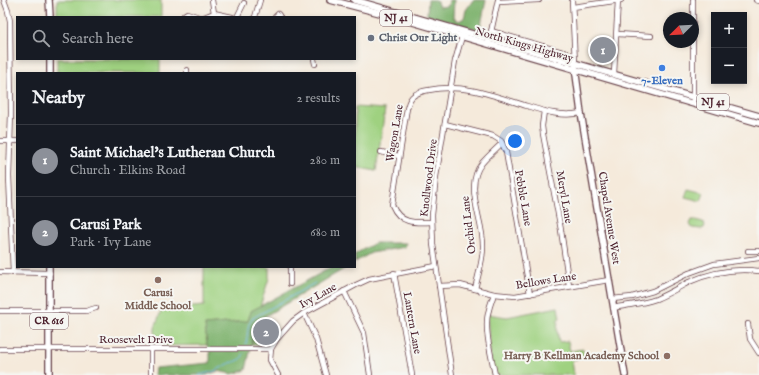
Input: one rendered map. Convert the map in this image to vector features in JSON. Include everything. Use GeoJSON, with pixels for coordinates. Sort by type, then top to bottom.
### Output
{"type":"FeatureCollection","features":[{"type":"Feature","properties":{"kind":"main road"},"geometry":{"type":"LineString","coordinates":[[50,0],[50,16]]}},
{"type":"Feature","properties":{"kind":"main road","name":"North Kings Highway"},"geometry":{"type":"LineString","coordinates":[[330,0],[463,34]]}},
{"type":"Feature","properties":{"kind":"main road","name":"North Kings Highway"},"geometry":{"type":"LineString","coordinates":[[354,0],[576,70],[759,116]]}},
{"type":"Feature","properties":{"kind":"main road","name":"North Kings Highway"},"geometry":{"type":"LineString","coordinates":[[488,42],[614,74],[759,123]]}},
{"type":"Feature","properties":{"kind":"main road"},"geometry":{"type":"LineString","coordinates":[[50,60],[50,72]]}},
{"type":"Feature","properties":{"kind":"main road","name":"Chapel Avenue West"},"geometry":{"type":"LineString","coordinates":[[575,63],[613,308],[625,375]]}},
{"type":"Feature","properties":{"kind":"main road","name":"CR 616"},"geometry":{"type":"LineString","coordinates":[[49,375],[50,270]]}},
{"type":"Feature","properties":{"kind":"street"},"geometry":{"type":"LineString","coordinates":[[4,0],[10,21],[9,176],[13,273]]}},
{"type":"Feature","properties":{"kind":"street"},"geometry":{"type":"LineString","coordinates":[[212,0],[214,13]]}},
{"type":"Feature","properties":{"kind":"street"},"geometry":{"type":"LineString","coordinates":[[255,16],[260,0]]}},
{"type":"Feature","properties":{"kind":"street"},"geometry":{"type":"LineString","coordinates":[[488,42],[498,1],[539,0]]}},
{"type":"Feature","properties":{"kind":"street"},"geometry":{"type":"LineString","coordinates":[[572,0],[575,63]]}},
{"type":"Feature","properties":{"kind":"street"},"geometry":{"type":"LineString","coordinates":[[573,7],[619,0],[614,74]]}},
{"type":"Feature","properties":{"kind":"street"},"geometry":{"type":"LineString","coordinates":[[693,0],[693,100]]}},
{"type":"Feature","properties":{"kind":"street"},"geometry":{"type":"LineString","coordinates":[[238,16],[244,3]]}},
{"type":"Feature","properties":{"kind":"street"},"geometry":{"type":"LineString","coordinates":[[206,16],[214,13],[224,16]]}},
{"type":"Feature","properties":{"kind":"street"},"geometry":{"type":"LineString","coordinates":[[184,16],[185,14],[196,16]]}},
{"type":"Feature","properties":{"kind":"street"},"geometry":{"type":"LineString","coordinates":[[491,31],[566,53]]}},
{"type":"Feature","properties":{"kind":"street","name":"Knollwood Drive"},"geometry":{"type":"LineString","coordinates":[[452,375],[436,266],[432,214],[436,177],[455,61],[463,34]]}},
{"type":"Feature","properties":{"kind":"street"},"geometry":{"type":"LineString","coordinates":[[617,34],[651,36]]}},
{"type":"Feature","properties":{"kind":"street"},"geometry":{"type":"LineString","coordinates":[[560,52],[567,61]]}},
{"type":"Feature","properties":{"kind":"street"},"geometry":{"type":"LineString","coordinates":[[314,60],[315,64]]}},
{"type":"Feature","properties":{"kind":"street","name":"Wagon Lane"},"geometry":{"type":"LineString","coordinates":[[432,222],[417,223],[408,221],[395,213],[392,205],[406,114],[411,98],[419,92],[441,87],[459,87],[564,116],[582,113]]}},
{"type":"Feature","properties":{"kind":"street","name":"Meryl Lane"},"geometry":{"type":"LineString","coordinates":[[544,111],[542,126],[543,134],[569,286]]}},
{"type":"Feature","properties":{"kind":"street"},"geometry":{"type":"LineString","coordinates":[[445,124],[493,136],[502,143]]}},
{"type":"Feature","properties":{"kind":"street"},"geometry":{"type":"LineString","coordinates":[[0,141],[16,141]]}},
{"type":"Feature","properties":{"kind":"street","name":"Orchid Lane"},"geometry":{"type":"LineString","coordinates":[[475,289],[482,263],[483,245],[481,226],[474,196],[476,175],[482,163],[502,143]]}},
{"type":"Feature","properties":{"kind":"street","name":"Pebble Lane"},"geometry":{"type":"LineString","coordinates":[[502,143],[506,152],[530,294]]}},
{"type":"Feature","properties":{"kind":"street"},"geometry":{"type":"LineString","coordinates":[[381,152],[399,156]]}},
{"type":"Feature","properties":{"kind":"street"},"geometry":{"type":"LineString","coordinates":[[748,252],[759,251]]}},
{"type":"Feature","properties":{"kind":"street"},"geometry":{"type":"LineString","coordinates":[[612,299],[632,297],[653,291],[695,270],[714,264],[759,258]]}},
{"type":"Feature","properties":{"kind":"street"},"geometry":{"type":"LineString","coordinates":[[728,261],[731,270]]}},
{"type":"Feature","properties":{"kind":"street","name":"Ivy Lane"},"geometry":{"type":"LineString","coordinates":[[271,349],[277,338],[293,321],[304,313],[344,291],[369,279],[436,266]]}},
{"type":"Feature","properties":{"kind":"street"},"geometry":{"type":"LineString","coordinates":[[290,268],[290,284]]}},
{"type":"Feature","properties":{"kind":"street"},"geometry":{"type":"LineString","coordinates":[[0,272],[13,273],[50,270]]}},
{"type":"Feature","properties":{"kind":"street"},"geometry":{"type":"LineString","coordinates":[[613,308],[650,300],[690,282],[710,275],[731,270],[759,270]]}},
{"type":"Feature","properties":{"kind":"street","name":"Lantern Lane"},"geometry":{"type":"LineString","coordinates":[[394,273],[412,375]]}},
{"type":"Feature","properties":{"kind":"street","name":"Bellows Lane"},"geometry":{"type":"LineString","coordinates":[[439,286],[460,285],[494,294],[515,296],[609,280]]}},
{"type":"Feature","properties":{"kind":"street"},"geometry":{"type":"LineString","coordinates":[[344,291],[364,333],[370,375]]}},
{"type":"Feature","properties":{"kind":"street"},"geometry":{"type":"LineString","coordinates":[[494,294],[489,307],[487,331],[495,375]]}},
{"type":"Feature","properties":{"kind":"street"},"geometry":{"type":"LineString","coordinates":[[0,311],[86,311],[96,308]]}},
{"type":"Feature","properties":{"kind":"street"},"geometry":{"type":"LineString","coordinates":[[304,313],[316,339],[326,375]]}},
{"type":"Feature","properties":{"kind":"street"},"geometry":{"type":"LineString","coordinates":[[748,324],[750,339],[759,353]]}},
{"type":"Feature","properties":{"kind":"street"},"geometry":{"type":"LineString","coordinates":[[151,348],[151,375]]}},
{"type":"Feature","properties":{"kind":"street","name":"Roosevelt Drive"},"geometry":{"type":"LineString","coordinates":[[0,349],[271,349]]}},
{"type":"Feature","properties":{"kind":"street"},"geometry":{"type":"LineString","coordinates":[[271,349],[270,360],[278,375]]}},
{"type":"Feature","properties":{"kind":"green space"},"geometry":{"type":"Polygon","coordinates":[[[57,0],[161,0],[161,16],[57,16],[57,0]]]}},
{"type":"Feature","properties":{"kind":"green space"},"geometry":{"type":"Polygon","coordinates":[[[428,0],[436,0],[439,7],[448,6],[449,0],[454,0],[453,18],[459,21],[464,18],[466,10],[473,0],[486,0],[480,30],[427,15],[428,0]]]}},
{"type":"Feature","properties":{"kind":"green space"},"geometry":{"type":"Polygon","coordinates":[[[57,60],[160,60],[160,72],[57,72],[57,60]]]}},
{"type":"Feature","properties":{"kind":"green space"},"geometry":{"type":"Polygon","coordinates":[[[356,107],[385,109],[376,171],[356,167],[356,107]]]}},
{"type":"Feature","properties":{"kind":"green space"},"geometry":{"type":"Polygon","coordinates":[[[688,189],[704,193],[701,201],[685,197],[688,189]]]}},
{"type":"Feature","properties":{"kind":"green space"},"geometry":{"type":"Polygon","coordinates":[[[692,220],[703,222],[705,225],[704,228],[692,228],[690,224],[692,220]]]}},
{"type":"Feature","properties":{"kind":"green space"},"geometry":{"type":"Polygon","coordinates":[[[375,243],[406,243],[405,247],[371,253],[356,261],[356,253],[375,243]]]}},
{"type":"Feature","properties":{"kind":"green space"},"geometry":{"type":"Polygon","coordinates":[[[204,268],[269,268],[269,278],[260,307],[251,311],[248,321],[205,325],[207,345],[155,346],[155,327],[163,306],[204,306],[204,268]]]}},
{"type":"Feature","properties":{"kind":"green space"},"geometry":{"type":"Polygon","coordinates":[[[330,268],[345,268],[262,318],[254,333],[246,370],[232,374],[218,371],[206,375],[154,375],[155,368],[210,363],[210,353],[207,345],[205,325],[248,321],[251,311],[330,268]]]}},
{"type":"Feature","properties":{"kind":"green space"},"geometry":{"type":"Polygon","coordinates":[[[558,307],[560,319],[558,319],[557,330],[559,342],[568,341],[570,351],[583,349],[584,358],[572,360],[574,375],[492,375],[487,314],[507,317],[558,307]]]}},
{"type":"Feature","properties":{"kind":"green space"},"geometry":{"type":"Polygon","coordinates":[[[262,318],[279,331],[268,344],[252,344],[254,333],[262,318]]]}},
{"type":"Feature","properties":{"kind":"waterway"},"geometry":{"type":"LineString","coordinates":[[246,344],[249,324],[253,318],[315,283]]}},
{"type":"Feature","properties":{"kind":"waterway"},"geometry":{"type":"LineString","coordinates":[[199,375],[215,371],[237,361],[241,359],[244,353]]}},
{"type":"Feature","properties":{"kind":"place","name":"Christ Our Light"},"geometry":{"type":"Point","coordinates":[371,38]}},
{"type":"Feature","properties":{"kind":"place","name":"Saint Michael's Lutheran Church"},"geometry":{"type":"Point","coordinates":[603,50]}},
{"type":"Feature","properties":{"kind":"place","name":"7-Eleven"},"geometry":{"type":"Point","coordinates":[662,68]}},
{"type":"Feature","properties":{"kind":"place","name":"Carusi Middle School"},"geometry":{"type":"Point","coordinates":[158,280]}},
{"type":"Feature","properties":{"kind":"place","name":"Carusi Park"},"geometry":{"type":"Point","coordinates":[266,332]}},
{"type":"Feature","properties":{"kind":"place","name":"Harry B Kellman Academy School"},"geometry":{"type":"Point","coordinates":[667,356]}}]}
